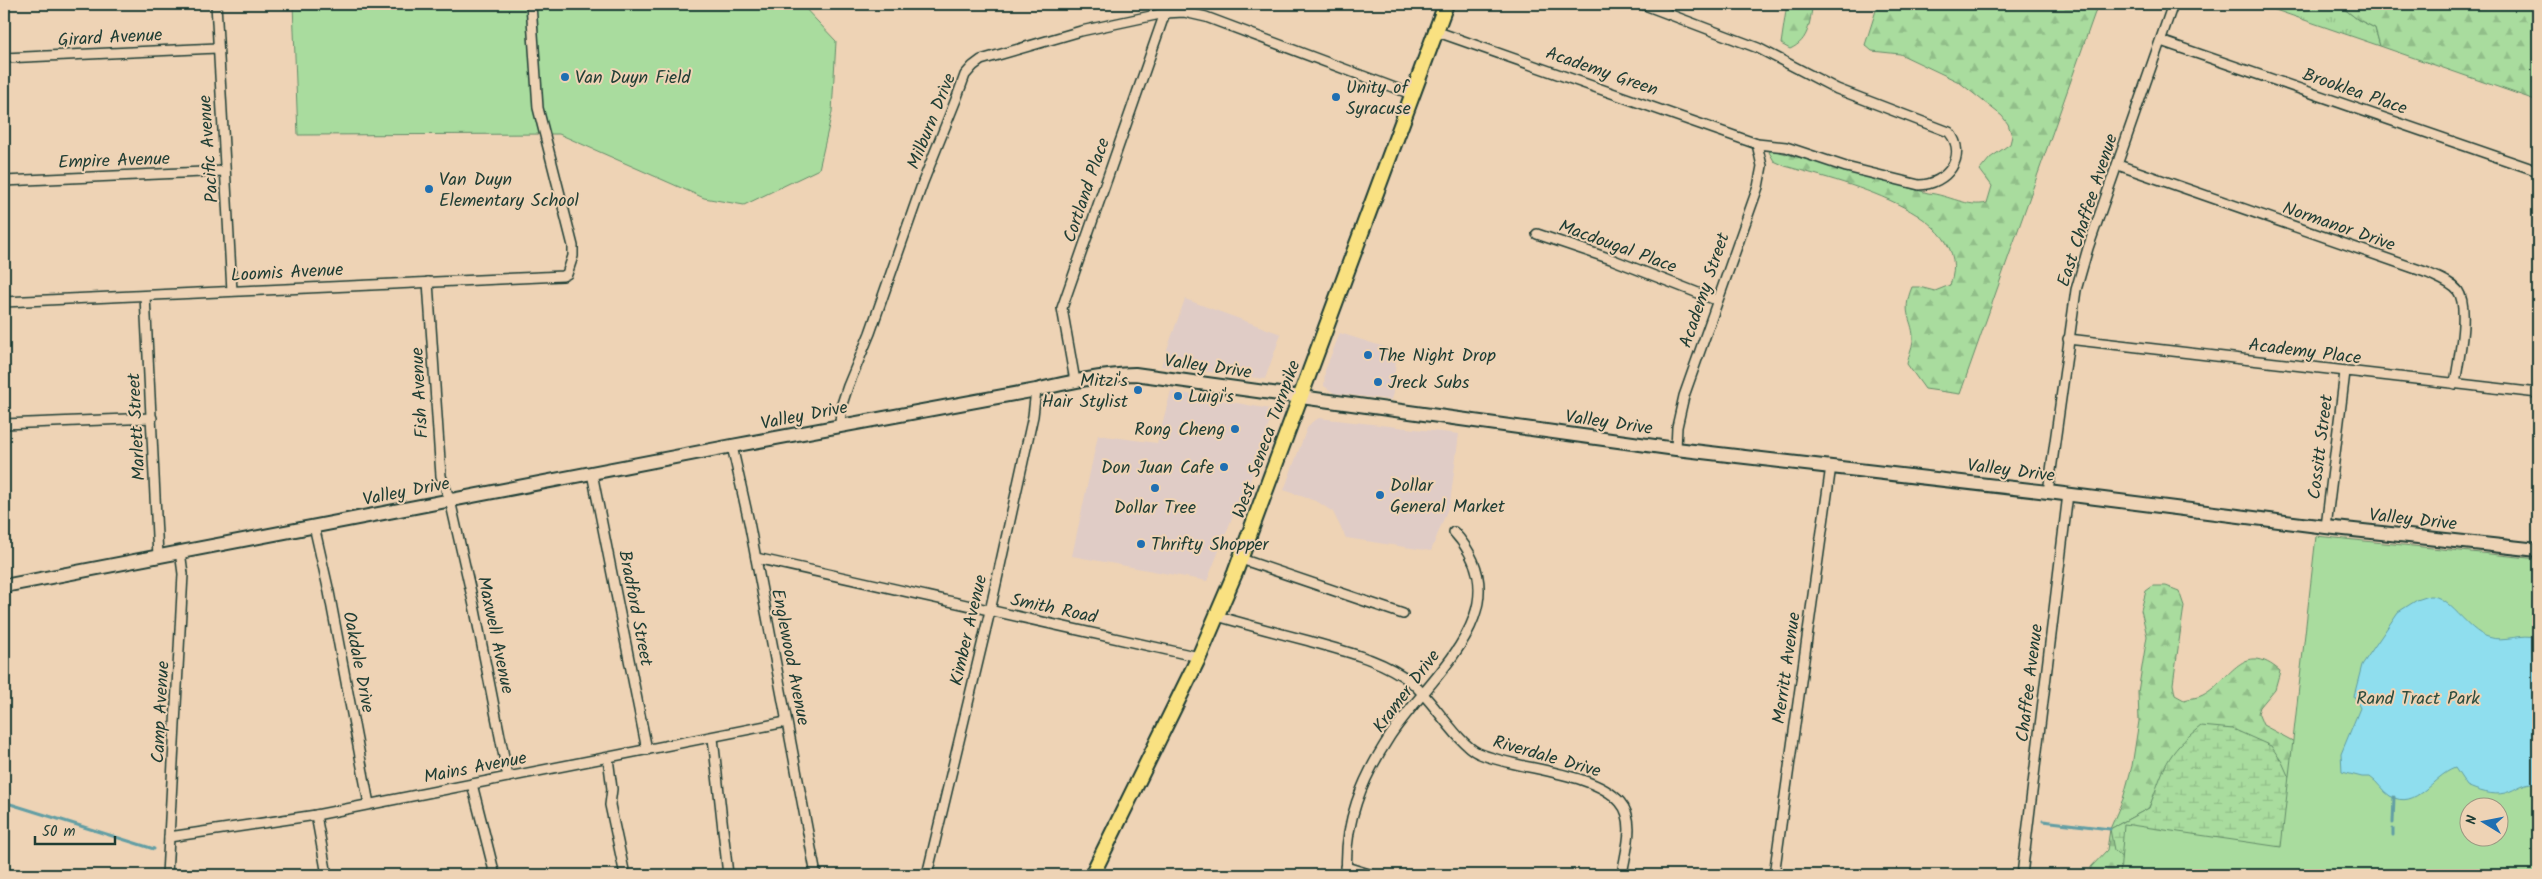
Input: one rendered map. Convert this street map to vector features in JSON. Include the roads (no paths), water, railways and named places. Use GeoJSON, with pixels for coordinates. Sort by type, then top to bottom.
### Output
{"type":"FeatureCollection","features":[{"type":"Feature","properties":{"kind":"main road","name":"West Seneca Turnpike"},"geometry":{"type":"LineString","coordinates":[[1092,875],[1199,657],[1241,560],[1302,398],[1411,94],[1446,4]]}},
{"type":"Feature","properties":{"kind":"main road","name":"Valley Drive"},"geometry":{"type":"LineString","coordinates":[[4,586],[732,446],[1036,390],[1075,381],[1108,375],[1135,374],[1676,449],[2068,494],[2326,527],[2538,550]]}},
{"type":"Feature","properties":{"kind":"street","name":"Pacific Avenue"},"geometry":{"type":"LineString","coordinates":[[216,4],[232,291]]}},
{"type":"Feature","properties":{"kind":"street","name":"Loomis Avenue"},"geometry":{"type":"LineString","coordinates":[[4,302],[563,276],[570,270],[573,246],[538,108],[531,4]]}},
{"type":"Feature","properties":{"kind":"street","name":"Academy Green"},"geometry":{"type":"LineString","coordinates":[[1435,31],[1743,137],[1757,144],[1786,147],[1846,166],[1919,185],[1931,185],[1944,178],[1953,166],[1956,154],[1953,137],[1949,132],[1838,88],[1758,48],[1642,4]]}},
{"type":"Feature","properties":{"kind":"street","name":"East Chaffee Avenue"},"geometry":{"type":"LineString","coordinates":[[2048,492],[2068,339],[2078,282],[2173,4]]}},
{"type":"Feature","properties":{"kind":"street","name":"Milburn Drive"},"geometry":{"type":"LineString","coordinates":[[840,426],[842,408],[848,386],[870,333],[924,182],[966,75],[981,60],[1081,31],[1164,14],[1184,12],[1206,17],[1411,94]]}},
{"type":"Feature","properties":{"kind":"street","name":"Cortland Place"},"geometry":{"type":"LineString","coordinates":[[1075,381],[1062,308],[1164,14]]}},
{"type":"Feature","properties":{"kind":"street","name":"Brooklea Place"},"geometry":{"type":"LineString","coordinates":[[2161,41],[2538,171]]}},
{"type":"Feature","properties":{"kind":"street","name":"Girard Avenue"},"geometry":{"type":"LineString","coordinates":[[4,58],[217,48]]}},
{"type":"Feature","properties":{"kind":"street","name":"Academy Street"},"geometry":{"type":"LineString","coordinates":[[1676,449],[1677,427],[1684,396],[1716,300],[1758,187],[1762,166],[1757,144]]}},
{"type":"Feature","properties":{"kind":"street","name":"Normanor Drive"},"geometry":{"type":"LineString","coordinates":[[2118,165],[2428,273],[2452,285],[2459,293],[2462,306],[2455,384]]}},
{"type":"Feature","properties":{"kind":"street","name":"Empire Avenue"},"geometry":{"type":"LineString","coordinates":[[4,181],[225,171]]}},
{"type":"Feature","properties":{"kind":"street","name":"Macdougal Place"},"geometry":{"type":"LineString","coordinates":[[1537,234],[1611,259],[1716,300]]}},
{"type":"Feature","properties":{"kind":"street","name":"Fish Avenue"},"geometry":{"type":"LineString","coordinates":[[428,282],[438,455],[441,476],[450,500]]}},
{"type":"Feature","properties":{"kind":"street","name":"Marlett Street"},"geometry":{"type":"LineString","coordinates":[[146,296],[158,556]]}},
{"type":"Feature","properties":{"kind":"street","name":"Academy Place"},"geometry":{"type":"LineString","coordinates":[[2068,339],[2538,393]]}},
{"type":"Feature","properties":{"kind":"street","name":"Cossitt Street"},"geometry":{"type":"LineString","coordinates":[[2326,527],[2345,372]]}},
{"type":"Feature","properties":{"kind":"street","name":"Kimber Avenue"},"geometry":{"type":"LineString","coordinates":[[927,875],[990,611],[1033,416],[1036,390]]}},
{"type":"Feature","properties":{"kind":"street"},"geometry":{"type":"LineString","coordinates":[[4,424],[152,418]]}},
{"type":"Feature","properties":{"kind":"street","name":"Englewood Avenue"},"geometry":{"type":"LineString","coordinates":[[732,446],[756,558],[816,875]]}},
{"type":"Feature","properties":{"kind":"street","name":"Merritt Avenue"},"geometry":{"type":"LineString","coordinates":[[1774,875],[1830,466]]}},
{"type":"Feature","properties":{"kind":"street","name":"Bradford Street"},"geometry":{"type":"LineString","coordinates":[[592,473],[646,750]]}},
{"type":"Feature","properties":{"kind":"street","name":"Chaffee Avenue"},"geometry":{"type":"LineString","coordinates":[[2022,875],[2068,494]]}},
{"type":"Feature","properties":{"kind":"street","name":"Maxwell Avenue"},"geometry":{"type":"LineString","coordinates":[[450,500],[475,610],[508,777]]}},
{"type":"Feature","properties":{"kind":"street","name":"Oakdale Drive"},"geometry":{"type":"LineString","coordinates":[[314,526],[329,592],[369,804]]}},
{"type":"Feature","properties":{"kind":"street","name":"Kramer Drive"},"geometry":{"type":"LineString","coordinates":[[1346,871],[1348,829],[1355,804],[1390,736],[1459,649],[1476,616],[1478,573],[1466,546],[1454,532]]}},
{"type":"Feature","properties":{"kind":"street","name":"Camp Avenue"},"geometry":{"type":"LineString","coordinates":[[167,875],[183,574],[180,551]]}},
{"type":"Feature","properties":{"kind":"street","name":"Smith Road"},"geometry":{"type":"LineString","coordinates":[[756,558],[1199,657]]}},
{"type":"Feature","properties":{"kind":"street"},"geometry":{"type":"LineString","coordinates":[[1241,560],[1403,614]]}},
{"type":"Feature","properties":{"kind":"street","name":"Riverdale Drive"},"geometry":{"type":"LineString","coordinates":[[1217,616],[1355,654],[1410,682],[1465,744],[1476,752],[1494,760],[1567,776],[1604,788],[1626,810],[1629,826],[1622,875]]}},
{"type":"Feature","properties":{"kind":"street","name":"Mains Avenue"},"geometry":{"type":"LineString","coordinates":[[170,837],[316,815],[713,738],[786,722]]}},
{"type":"Feature","properties":{"kind":"street"},"geometry":{"type":"LineString","coordinates":[[713,738],[728,875]]}},
{"type":"Feature","properties":{"kind":"street"},"geometry":{"type":"LineString","coordinates":[[608,758],[612,820],[625,875]]}},
{"type":"Feature","properties":{"kind":"street"},"geometry":{"type":"LineString","coordinates":[[472,784],[494,875]]}},
{"type":"Feature","properties":{"kind":"street"},"geometry":{"type":"LineString","coordinates":[[316,815],[326,875]]}},
{"type":"Feature","properties":{"kind":"street"},"geometry":{"type":"LineString","coordinates":[[1346,871],[1372,875]]}},
{"type":"Feature","properties":{"kind":"water"},"geometry":{"type":"Polygon","coordinates":[[[2429,596],[2444,601],[2473,628],[2488,637],[2501,639],[2532,636],[2538,638],[2538,784],[2529,783],[2509,792],[2496,794],[2467,786],[2455,768],[2416,796],[2400,799],[2387,794],[2370,777],[2342,772],[2341,754],[2360,708],[2354,696],[2362,665],[2398,612],[2417,600],[2429,596]]]}},
{"type":"Feature","properties":{"kind":"waterway"},"geometry":{"type":"LineString","coordinates":[[2393,823],[2394,797]]}},
{"type":"Feature","properties":{"kind":"waterway"},"geometry":{"type":"LineString","coordinates":[[4,802],[154,849]]}},
{"type":"Feature","properties":{"kind":"waterway"},"geometry":{"type":"LineString","coordinates":[[2043,821],[2110,829]]}},
{"type":"Feature","properties":{"kind":"waterway"},"geometry":{"type":"LineString","coordinates":[[2393,829],[2393,835]]}},
{"type":"Feature","properties":{"kind":"place","name":"Van Duyn Field"},"geometry":{"type":"Point","coordinates":[565,77]}},
{"type":"Feature","properties":{"kind":"place","name":"Unity of Syracuse"},"geometry":{"type":"Point","coordinates":[1336,97]}},
{"type":"Feature","properties":{"kind":"place","name":"Van Duyn Elementary School"},"geometry":{"type":"Point","coordinates":[429,189]}},
{"type":"Feature","properties":{"kind":"place","name":"The Night Drop"},"geometry":{"type":"Point","coordinates":[1368,355]}},
{"type":"Feature","properties":{"kind":"place","name":"Jreck Subs"},"geometry":{"type":"Point","coordinates":[1378,382]}},
{"type":"Feature","properties":{"kind":"place","name":"Mitzi's Hair Stylist"},"geometry":{"type":"Point","coordinates":[1138,390]}},
{"type":"Feature","properties":{"kind":"place","name":"Luigi's"},"geometry":{"type":"Point","coordinates":[1178,396]}},
{"type":"Feature","properties":{"kind":"place","name":"Rong Cheng"},"geometry":{"type":"Point","coordinates":[1235,429]}},
{"type":"Feature","properties":{"kind":"place","name":"Don Juan Cafe"},"geometry":{"type":"Point","coordinates":[1224,467]}},
{"type":"Feature","properties":{"kind":"place","name":"Dollar Tree"},"geometry":{"type":"Point","coordinates":[1155,488]}},
{"type":"Feature","properties":{"kind":"place","name":"Dollar General Market"},"geometry":{"type":"Point","coordinates":[1380,495]}},
{"type":"Feature","properties":{"kind":"place","name":"Thrifty Shopper"},"geometry":{"type":"Point","coordinates":[1141,544]}},
{"type":"Feature","properties":{"kind":"park label","name":"Rand Tract Park"},"geometry":{"type":"Point","coordinates":[2418,698]}}]}
